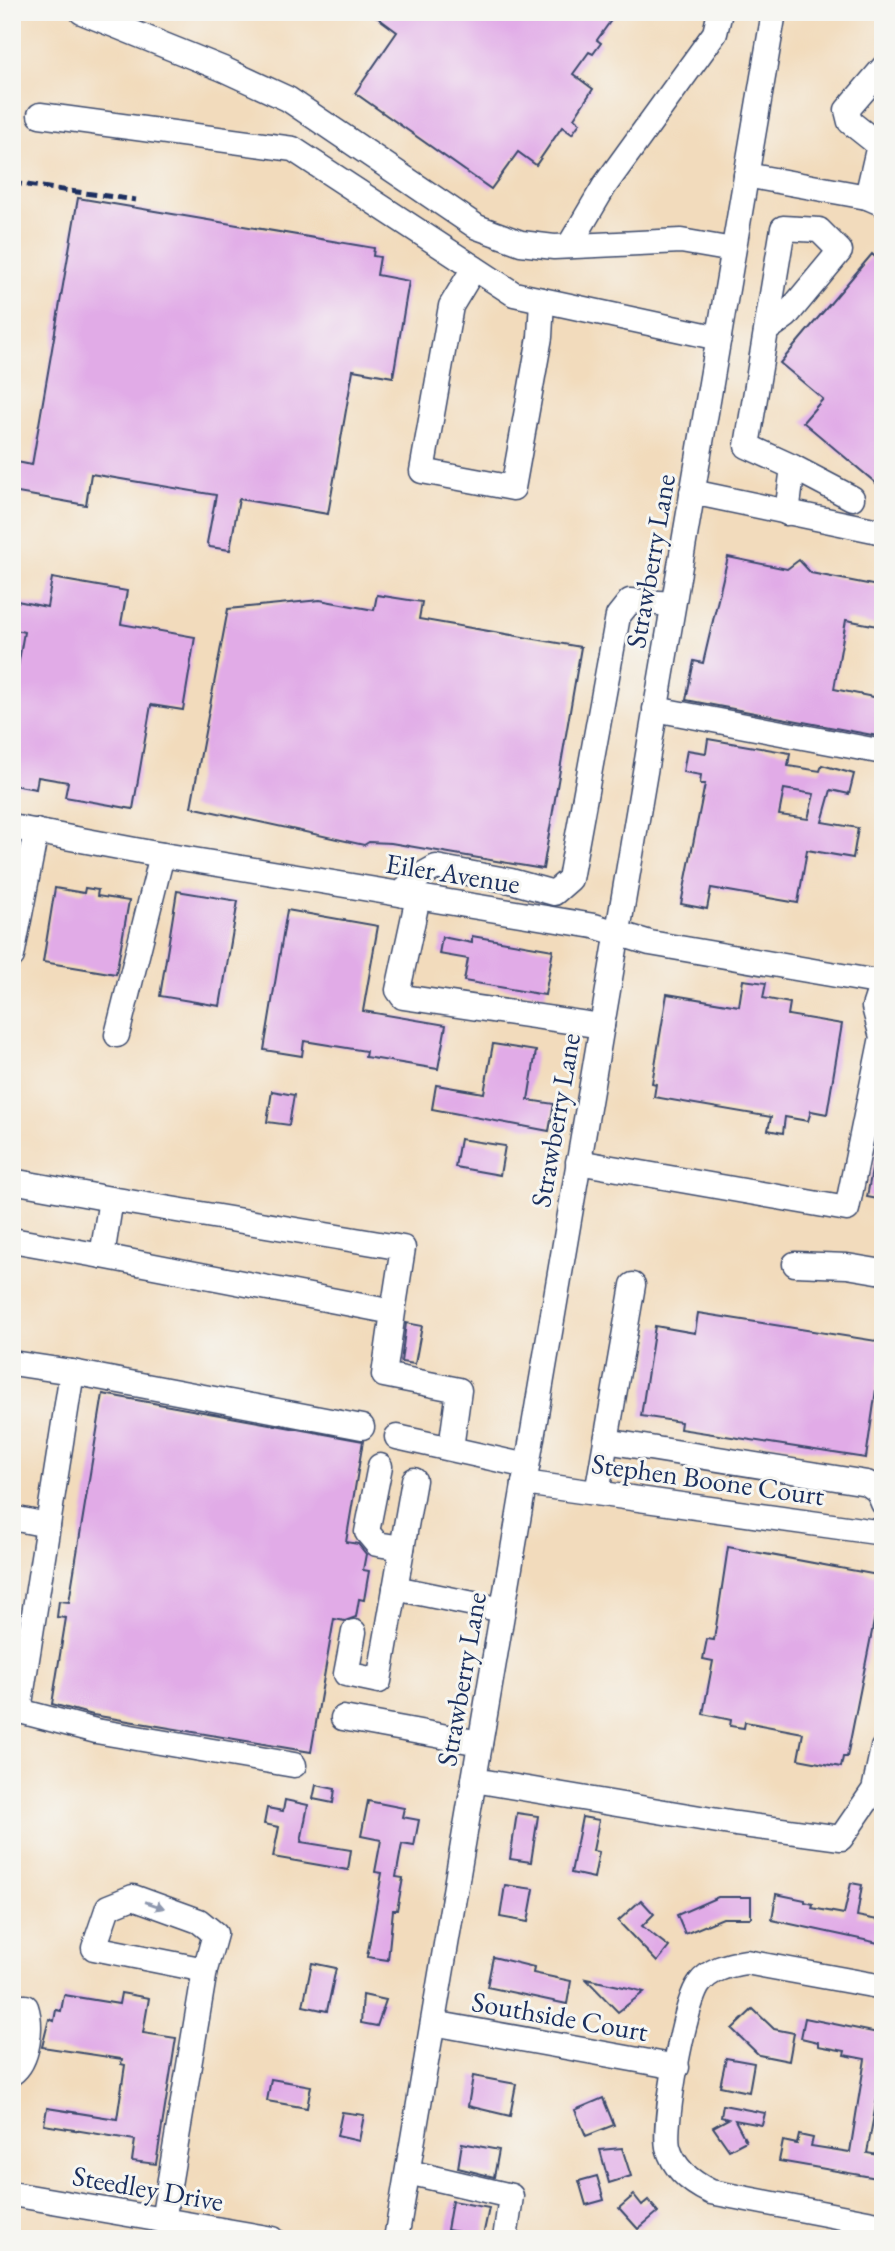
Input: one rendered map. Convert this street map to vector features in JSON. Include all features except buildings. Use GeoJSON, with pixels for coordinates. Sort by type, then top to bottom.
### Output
{"type":"FeatureCollection","features":[{"type":"Feature","properties":{"kind":"street"},"geometry":{"type":"LineString","coordinates":[[82,12],[223,69],[288,99],[477,226],[521,243],[569,246],[681,241],[733,250]]}},
{"type":"Feature","properties":{"kind":"street"},"geometry":{"type":"LineString","coordinates":[[569,246],[605,185],[715,33],[720,12]]}},
{"type":"Feature","properties":{"kind":"street","name":"Strawberry Lane"},"geometry":{"type":"LineString","coordinates":[[397,2239],[774,12]]}},
{"type":"Feature","properties":{"kind":"street"},"geometry":{"type":"LineString","coordinates":[[746,175],[875,200],[881,142],[850,122],[847,110],[883,68]]}},
{"type":"Feature","properties":{"kind":"street"},"geometry":{"type":"LineString","coordinates":[[40,115],[293,149],[514,294],[719,338]]}},
{"type":"Feature","properties":{"kind":"street"},"geometry":{"type":"LineString","coordinates":[[474,268],[451,306],[422,471],[513,488],[540,337],[542,300]]}},
{"type":"Feature","properties":{"kind":"street"},"geometry":{"type":"LineString","coordinates":[[768,329],[747,446],[852,498]]}},
{"type":"Feature","properties":{"kind":"street"},"geometry":{"type":"LineString","coordinates":[[787,513],[793,467]]}},
{"type":"Feature","properties":{"kind":"street"},"geometry":{"type":"LineString","coordinates":[[692,492],[883,531]]}},
{"type":"Feature","properties":{"kind":"street"},"geometry":{"type":"LineString","coordinates":[[602,1026],[403,997],[398,990],[411,896],[414,881],[436,867],[511,881],[554,893],[570,879],[618,615],[630,601],[673,604]]}},
{"type":"Feature","properties":{"kind":"street"},"geometry":{"type":"LineString","coordinates":[[655,709],[883,752]]}},
{"type":"Feature","properties":{"kind":"street"},"geometry":{"type":"LineString","coordinates":[[12,956],[24,829]]}},
{"type":"Feature","properties":{"kind":"street","name":"Eiler Avenue"},"geometry":{"type":"LineString","coordinates":[[24,829],[162,855],[594,926],[650,943],[882,983]]}},
{"type":"Feature","properties":{"kind":"street"},"geometry":{"type":"LineString","coordinates":[[117,1035],[162,855]]}},
{"type":"Feature","properties":{"kind":"street"},"geometry":{"type":"LineString","coordinates":[[578,1162],[847,1209],[882,1037],[874,1007],[882,983]]}},
{"type":"Feature","properties":{"kind":"street"},"geometry":{"type":"LineString","coordinates":[[12,1181],[403,1248],[384,1375],[459,1390],[451,1448]]}},
{"type":"Feature","properties":{"kind":"street"},"geometry":{"type":"LineString","coordinates":[[102,1256],[111,1199]]}},
{"type":"Feature","properties":{"kind":"street"},"geometry":{"type":"LineString","coordinates":[[12,1240],[393,1312]]}},
{"type":"Feature","properties":{"kind":"street"},"geometry":{"type":"LineString","coordinates":[[795,1264],[847,1266],[883,1272]]}},
{"type":"Feature","properties":{"kind":"street"},"geometry":{"type":"LineString","coordinates":[[597,1493],[633,1285]]}},
{"type":"Feature","properties":{"kind":"street"},"geometry":{"type":"LineString","coordinates":[[12,1363],[362,1427]]}},
{"type":"Feature","properties":{"kind":"street"},"geometry":{"type":"LineString","coordinates":[[72,1372],[16,1709],[96,1731],[294,1765]]}},
{"type":"Feature","properties":{"kind":"street","name":"Stephen Boone Court"},"geometry":{"type":"LineString","coordinates":[[397,1437],[451,1448],[525,1474],[597,1493],[881,1533]]}},
{"type":"Feature","properties":{"kind":"street"},"geometry":{"type":"LineString","coordinates":[[606,1441],[867,1483],[878,1491],[883,1503],[881,1533]]}},
{"type":"Feature","properties":{"kind":"street"},"geometry":{"type":"LineString","coordinates":[[380,1466],[367,1532],[377,1544],[402,1548]]}},
{"type":"Feature","properties":{"kind":"street"},"geometry":{"type":"LineString","coordinates":[[354,1632],[346,1674],[379,1681],[414,1479]]}},
{"type":"Feature","properties":{"kind":"street"},"geometry":{"type":"LineString","coordinates":[[12,1518],[48,1525]]}},
{"type":"Feature","properties":{"kind":"street"},"geometry":{"type":"LineString","coordinates":[[395,1588],[503,1610]]}},
{"type":"Feature","properties":{"kind":"street"},"geometry":{"type":"LineString","coordinates":[[343,1718],[480,1743]]}},
{"type":"Feature","properties":{"kind":"street"},"geometry":{"type":"LineString","coordinates":[[474,1780],[841,1838],[874,1790],[883,1748]]}},
{"type":"Feature","properties":{"kind":"street"},"geometry":{"type":"LineString","coordinates":[[163,2221],[205,1970],[215,1934],[199,1921],[133,1897],[108,1907],[94,1948],[205,1970]]}},
{"type":"Feature","properties":{"kind":"street"},"geometry":{"type":"LineString","coordinates":[[883,1987],[746,1962],[726,1966],[706,1977],[691,1998],[669,2113],[668,2147],[675,2164],[687,2178],[711,2192],[883,2225]]}},
{"type":"Feature","properties":{"kind":"street"},"geometry":{"type":"LineString","coordinates":[[12,2007],[26,2007],[29,2017],[26,2050],[19,2068],[12,2073]]}},
{"type":"Feature","properties":{"kind":"street","name":"Southside Court"},"geometry":{"type":"LineString","coordinates":[[433,2023],[677,2067]]}},
{"type":"Feature","properties":{"kind":"street"},"geometry":{"type":"LineString","coordinates":[[408,2172],[511,2196],[505,2239]]}},
{"type":"Feature","properties":{"kind":"street","name":"Steedley Drive"},"geometry":{"type":"LineString","coordinates":[[12,2194],[273,2239]]}},
{"type":"Feature","properties":{"kind":"railway"},"geometry":{"type":"LineString","coordinates":[[12,183],[136,200]]}}]}
